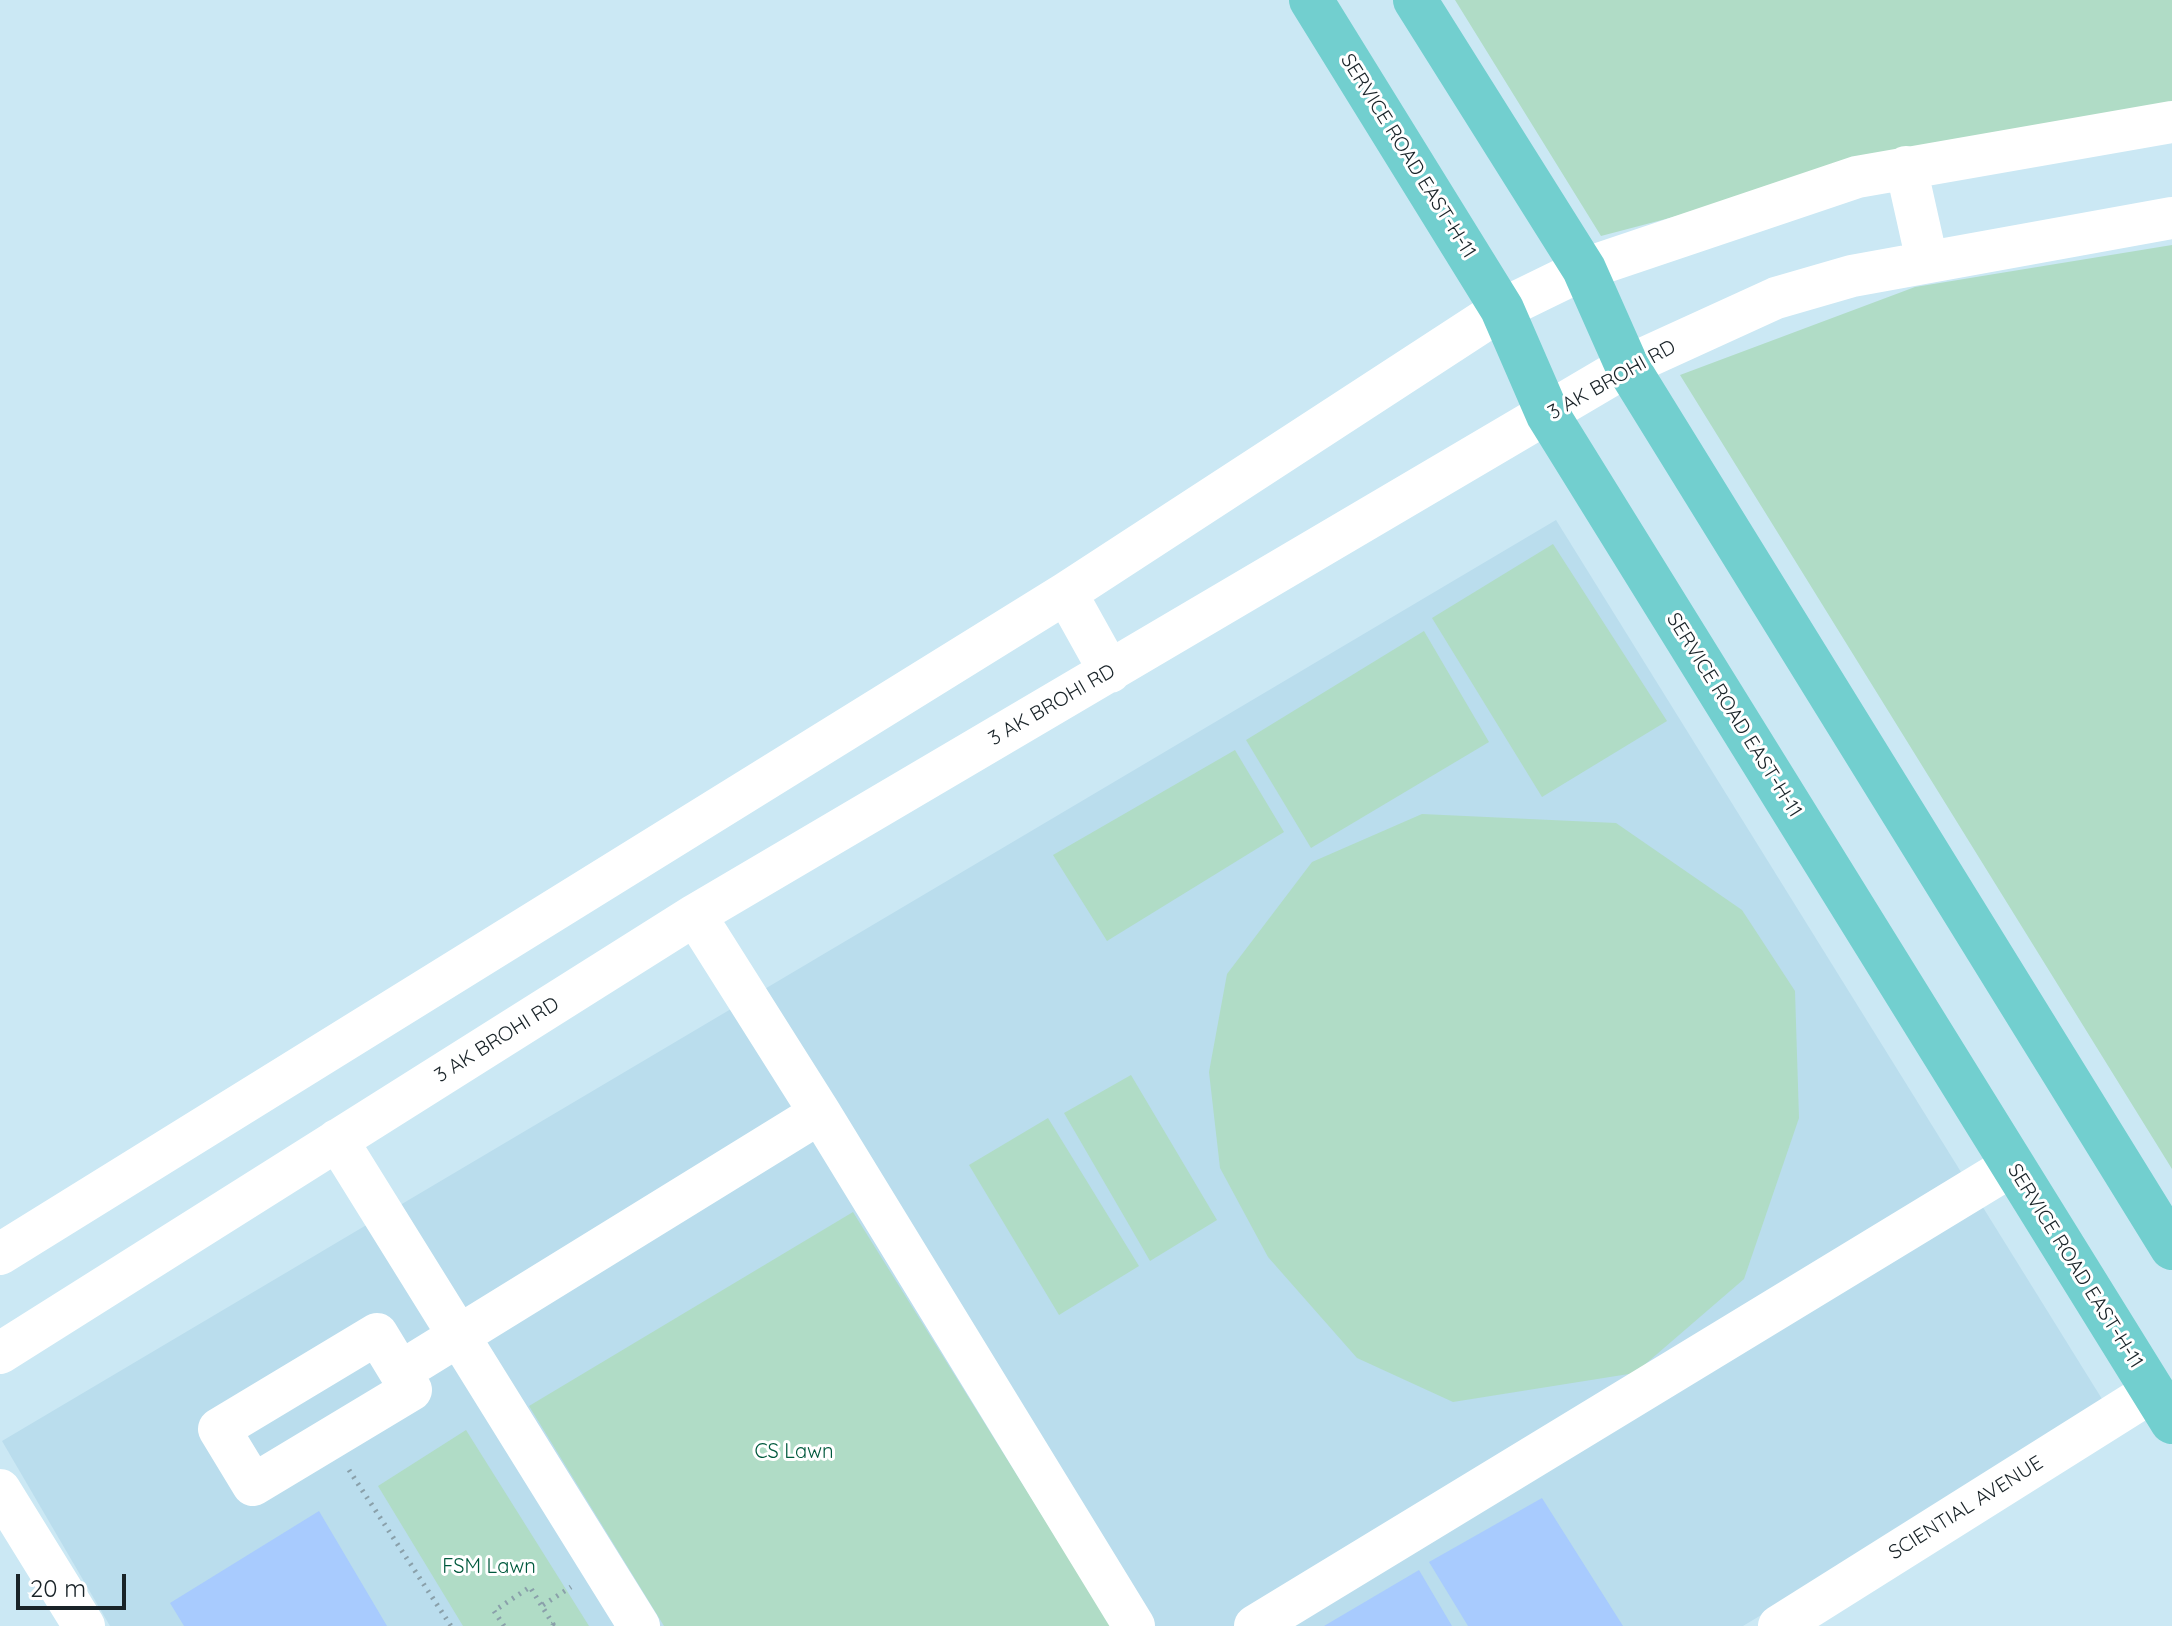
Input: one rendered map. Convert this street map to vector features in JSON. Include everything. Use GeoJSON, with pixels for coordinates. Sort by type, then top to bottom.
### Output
{"type":"FeatureCollection","features":[{"type":"Feature","properties":{"kind":"main road","name":"SERVICE ROAD EAST-H-11"},"geometry":{"type":"LineString","coordinates":[[1311,0],[1502,309],[1548,415],[2162,1406]]}},
{"type":"Feature","properties":{"kind":"main road"},"geometry":{"type":"LineString","coordinates":[[1415,0],[1584,269],[1627,366],[2172,1248]]}},
{"type":"Feature","properties":{"kind":"street"},"geometry":{"type":"LineString","coordinates":[[0,1254],[1066,593],[1502,309],[1584,269],[1857,177],[2172,122]]}},
{"type":"Feature","properties":{"kind":"street"},"geometry":{"type":"LineString","coordinates":[[1906,167],[1927,261]]}},
{"type":"Feature","properties":{"kind":"street","name":"3 AK BROHI RD"},"geometry":{"type":"LineString","coordinates":[[0,1353],[695,915],[1627,366],[1776,298],[1852,276],[2172,218]]}},
{"type":"Feature","properties":{"kind":"street"},"geometry":{"type":"LineString","coordinates":[[1066,593],[1110,672]]}},
{"type":"Feature","properties":{"kind":"street"},"geometry":{"type":"LineString","coordinates":[[695,915],[1134,1626]]}},
{"type":"Feature","properties":{"kind":"street"},"geometry":{"type":"LineString","coordinates":[[400,1372],[820,1113]]}},
{"type":"Feature","properties":{"kind":"street"},"geometry":{"type":"LineString","coordinates":[[337,1140],[639,1626]]}},
{"type":"Feature","properties":{"kind":"street"},"geometry":{"type":"LineString","coordinates":[[1255,1626],[2013,1165]]}},
{"type":"Feature","properties":{"kind":"street"},"geometry":{"type":"LineString","coordinates":[[377,1334],[411,1390],[329,1439],[253,1485],[219,1429],[377,1334]]}},
{"type":"Feature","properties":{"kind":"street","name":"SCIENTIAL AVENUE"},"geometry":{"type":"LineString","coordinates":[[1779,1626],[2162,1406]]}},
{"type":"Feature","properties":{"kind":"street"},"geometry":{"type":"LineString","coordinates":[[0,1490],[84,1626]]}},
{"type":"Feature","properties":{"kind":"path"},"geometry":{"type":"LineString","coordinates":[[329,1439],[451,1626]]}},
{"type":"Feature","properties":{"kind":"path"},"geometry":{"type":"LineString","coordinates":[[504,1626],[494,1611],[530,1587],[553,1624],[549,1626]]}},
{"type":"Feature","properties":{"kind":"shaded area"},"geometry":{"type":"Polygon","coordinates":[[[1556,520],[2107,1407],[1743,1626],[110,1626],[2,1441],[1556,520]]]}},
{"type":"Feature","properties":{"kind":"green space"},"geometry":{"type":"Polygon","coordinates":[[[1455,0],[2172,0],[2172,103],[1936,148],[1601,236],[1455,0]]]}},
{"type":"Feature","properties":{"kind":"green space"},"geometry":{"type":"Polygon","coordinates":[[[2172,245],[2172,1169],[1680,375],[1915,287],[2172,245]]]}},
{"type":"Feature","properties":{"kind":"green space"},"geometry":{"type":"Polygon","coordinates":[[[1553,544],[1667,721],[1542,797],[1432,618],[1553,544]]]}},
{"type":"Feature","properties":{"kind":"green space"},"geometry":{"type":"Polygon","coordinates":[[[1424,631],[1489,742],[1311,848],[1246,740],[1424,631]]]}},
{"type":"Feature","properties":{"kind":"green space"},"geometry":{"type":"Polygon","coordinates":[[[1235,750],[1284,832],[1107,941],[1053,855],[1235,750]]]}},
{"type":"Feature","properties":{"kind":"green space"},"geometry":{"type":"Polygon","coordinates":[[[1422,814],[1616,823],[1742,910],[1795,991],[1799,1118],[1744,1279],[1635,1373],[1453,1402],[1357,1358],[1268,1257],[1220,1168],[1209,1072],[1227,974],[1312,862],[1422,814]]]}},
{"type":"Feature","properties":{"kind":"green space"},"geometry":{"type":"Polygon","coordinates":[[[1131,1075],[1217,1220],[1150,1261],[1064,1113],[1131,1075]]]}},
{"type":"Feature","properties":{"kind":"green space"},"geometry":{"type":"Polygon","coordinates":[[[1048,1118],[1139,1266],[1059,1315],[969,1165],[1048,1118]]]}},
{"type":"Feature","properties":{"kind":"green space","name":"CS Lawn"},"geometry":{"type":"Polygon","coordinates":[[[853,1212],[1111,1626],[664,1626],[529,1406],[853,1212]]]}},
{"type":"Feature","properties":{"kind":"green space","name":"FSM Lawn"},"geometry":{"type":"Polygon","coordinates":[[[466,1430],[589,1626],[463,1626],[378,1486],[466,1430]]]}},
{"type":"Feature","properties":{"kind":"building"},"geometry":{"type":"Polygon","coordinates":[[[1542,1498],[1623,1626],[1468,1626],[1429,1562],[1542,1498]]]}},
{"type":"Feature","properties":{"kind":"building"},"geometry":{"type":"Polygon","coordinates":[[[319,1511],[387,1626],[184,1626],[170,1603],[319,1511]]]}},
{"type":"Feature","properties":{"kind":"building"},"geometry":{"type":"Polygon","coordinates":[[[1419,1570],[1452,1626],[1324,1626],[1419,1570]]]}}]}
